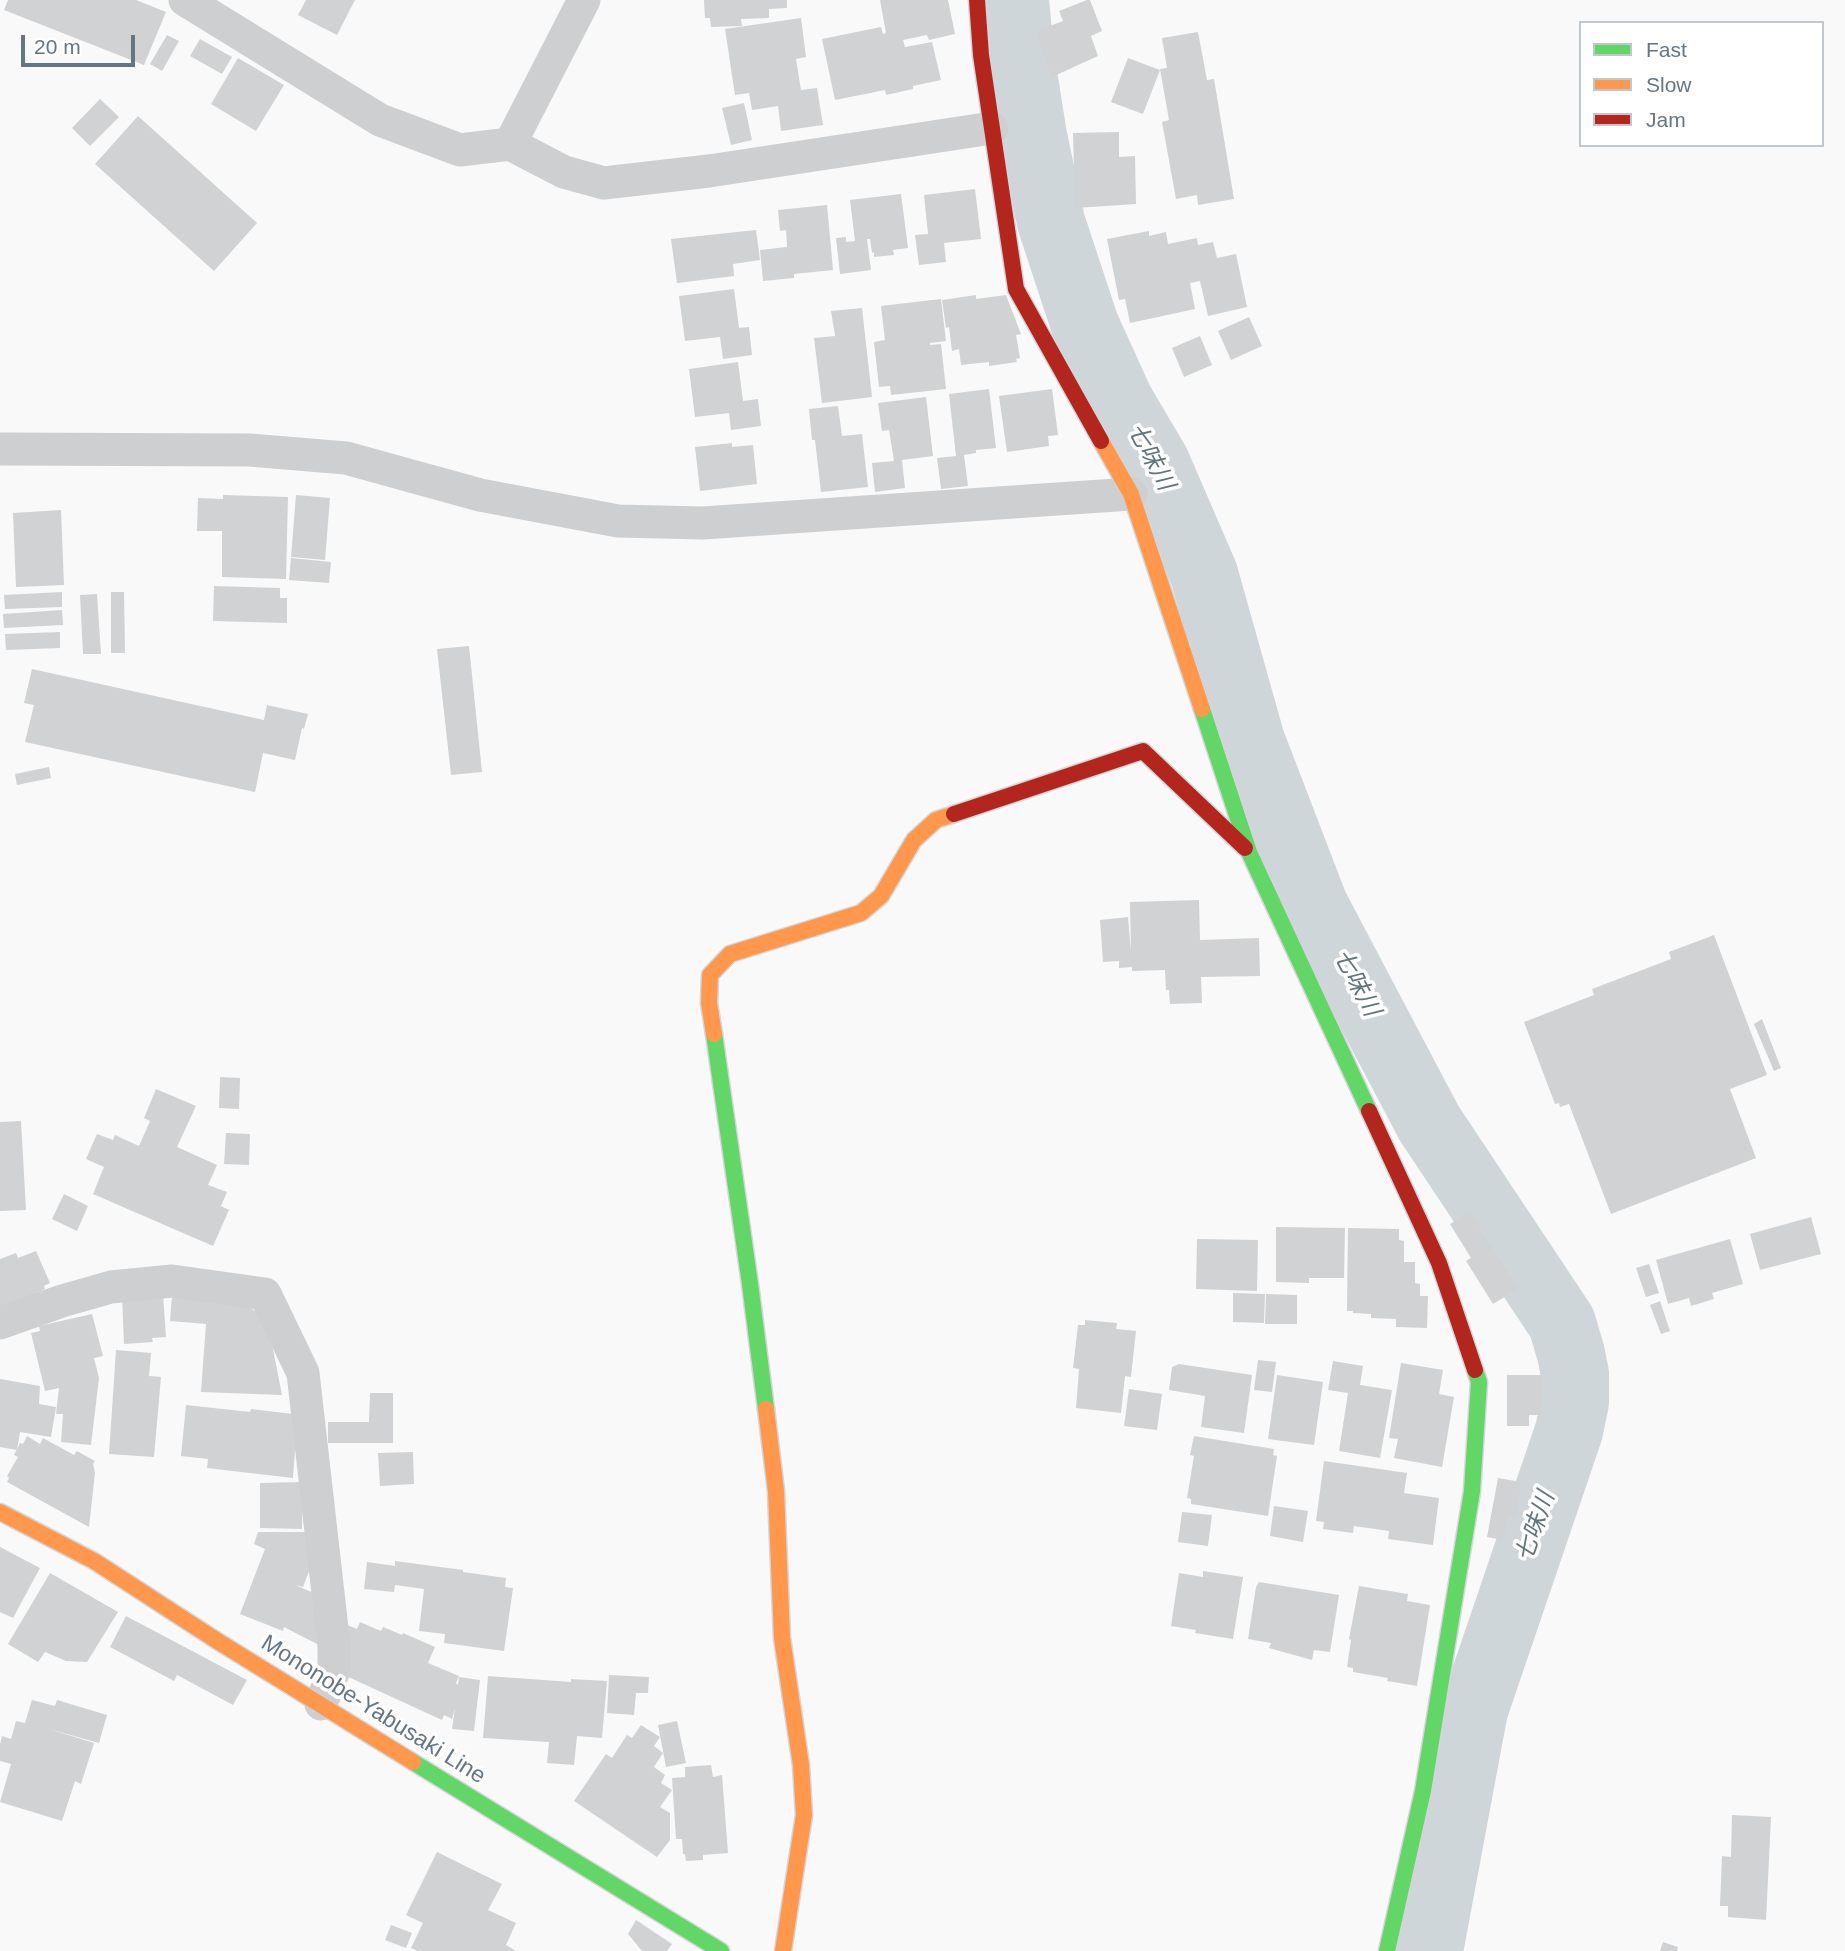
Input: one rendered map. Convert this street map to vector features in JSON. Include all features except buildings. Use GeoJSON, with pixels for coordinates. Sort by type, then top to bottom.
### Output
{"type":"FeatureCollection","features":[{"type":"Feature","properties":{"kind":"street"},"geometry":{"type":"LineString","coordinates":[[184,0],[380,120],[460,150],[510,144],[564,172],[604,183],[723,169],[992,128]]}},
{"type":"Feature","properties":{"kind":"street"},"geometry":{"type":"LineString","coordinates":[[510,144],[584,0]]}},
{"type":"Feature","properties":{"kind":"street"},"geometry":{"type":"LineString","coordinates":[[977,0],[981,55],[1016,289],[1131,494],[1249,852],[1438,1263],[1479,1382],[1469,1504],[1423,1791],[1387,1951]]}},
{"type":"Feature","properties":{"kind":"street"},"geometry":{"type":"LineString","coordinates":[[0,449],[250,450],[346,458],[480,495],[618,521],[703,523],[1131,494]]}},
{"type":"Feature","properties":{"kind":"street"},"geometry":{"type":"LineString","coordinates":[[783,1951],[804,1815],[801,1765],[782,1638],[776,1491],[750,1284],[709,1003],[710,975],[730,954],[861,913],[881,897],[914,840],[936,820],[1143,751],[1249,852]]}},
{"type":"Feature","properties":{"kind":"street"},"geometry":{"type":"LineString","coordinates":[[0,1323],[111,1287],[172,1281],[265,1293],[303,1373],[334,1646],[334,1670],[321,1704]]}},
{"type":"Feature","properties":{"kind":"street","name":"Mononobe-Yabusaki Line"},"geometry":{"type":"LineString","coordinates":[[0,1512],[93,1561],[219,1642],[721,1951]]}},
{"type":"Feature","properties":{"kind":"waterway","name":"七味川"},"geometry":{"type":"LineString","coordinates":[[1015,0],[1020,54],[1033,136],[1051,222],[1085,325],[1120,402],[1156,463],[1204,574],[1251,741],[1314,905],[1429,1123],[1562,1323],[1571,1354],[1575,1374],[1575,1402],[1569,1431],[1474,1710],[1429,1951]]}},
{"type":"Feature","properties":{"kind":"traffic: fast"},"geometry":{"type":"LineString","coordinates":[[1202,709],[1249,852],[1369,1111]]}},
{"type":"Feature","properties":{"kind":"traffic: fast"},"geometry":{"type":"LineString","coordinates":[[714,1034],[766,1409]]}},
{"type":"Feature","properties":{"kind":"traffic: fast"},"geometry":{"type":"LineString","coordinates":[[1387,1951],[1423,1791],[1472,1491],[1479,1382],[1475,1370]]}},
{"type":"Feature","properties":{"kind":"traffic: fast"},"geometry":{"type":"LineString","coordinates":[[413,1762],[721,1951]]}},
{"type":"Feature","properties":{"kind":"traffic: slow"},"geometry":{"type":"LineString","coordinates":[[1101,441],[1131,494],[1202,709]]}},
{"type":"Feature","properties":{"kind":"traffic: slow"},"geometry":{"type":"LineString","coordinates":[[714,1034],[709,1003],[710,975],[730,954],[861,913],[881,896],[914,840],[936,820],[954,814]]}},
{"type":"Feature","properties":{"kind":"traffic: slow"},"geometry":{"type":"LineString","coordinates":[[766,1409],[776,1491],[782,1638],[801,1765],[804,1815],[783,1951]]}},
{"type":"Feature","properties":{"kind":"traffic: slow"},"geometry":{"type":"LineString","coordinates":[[0,1512],[94,1561],[413,1762]]}},
{"type":"Feature","properties":{"kind":"traffic: jam"},"geometry":{"type":"LineString","coordinates":[[977,0],[981,55],[1016,289],[1101,441]]}},
{"type":"Feature","properties":{"kind":"traffic: jam"},"geometry":{"type":"LineString","coordinates":[[954,814],[1143,751],[1245,848]]}},
{"type":"Feature","properties":{"kind":"traffic: jam"},"geometry":{"type":"LineString","coordinates":[[1369,1111],[1439,1263],[1475,1370]]}}]}
